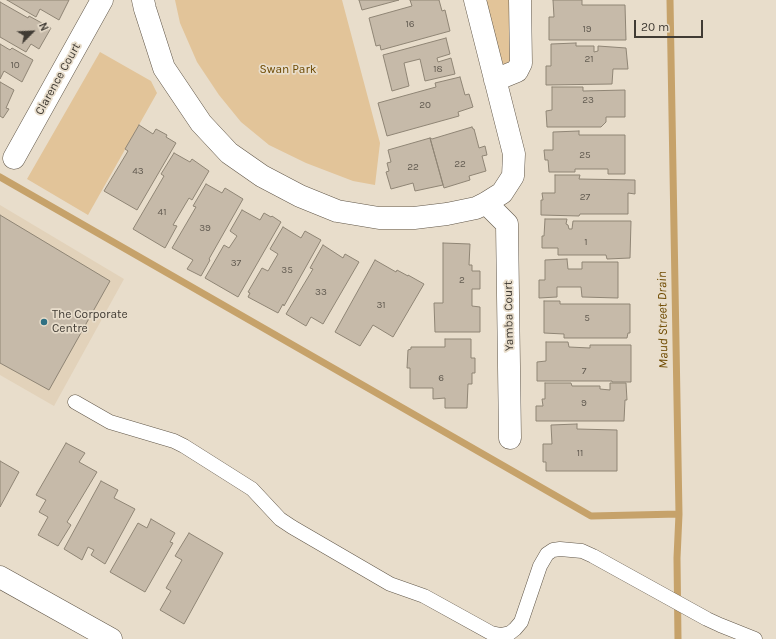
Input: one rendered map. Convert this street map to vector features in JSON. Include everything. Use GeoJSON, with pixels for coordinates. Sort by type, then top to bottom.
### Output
{"type":"FeatureCollection","features":[{"type":"Feature","properties":{"kind":"street","name":"Clarence Court"},"geometry":{"type":"LineString","coordinates":[[14,158],[102,0]]}},
{"type":"Feature","properties":{"kind":"street"},"geometry":{"type":"LineString","coordinates":[[143,0],[164,68],[201,123],[229,153],[262,176],[300,196],[337,211],[379,218],[414,218],[447,214],[476,208],[502,193],[513,176],[514,154],[475,0]]}},
{"type":"Feature","properties":{"kind":"street"},"geometry":{"type":"LineString","coordinates":[[495,80],[517,71],[521,63],[520,0]]}},
{"type":"Feature","properties":{"kind":"street","name":"Yamba Court"},"geometry":{"type":"LineString","coordinates":[[486,203],[507,224],[510,438]]}},
{"type":"Feature","properties":{"kind":"street"},"geometry":{"type":"LineString","coordinates":[[0,577],[111,639]]}},
{"type":"Feature","properties":{"kind":"lane"},"geometry":{"type":"LineString","coordinates":[[75,402],[110,422],[174,440],[252,489],[280,518],[292,527],[390,584],[424,596],[492,633],[501,635],[510,634],[515,630],[521,622],[540,566],[547,554],[560,548],[571,549],[594,556],[654,588],[707,619],[755,639]]}},
{"type":"Feature","properties":{"kind":"shaded area","name":"The Corporate Centre"},"geometry":{"type":"Polygon","coordinates":[[[0,205],[124,279],[54,406],[0,375],[0,205]]]}},
{"type":"Feature","properties":{"kind":"green space","name":"Swan Park"},"geometry":{"type":"Polygon","coordinates":[[[175,0],[342,0],[380,143],[375,185],[353,181],[306,163],[269,145],[241,122],[219,95],[197,62],[180,23],[175,0]]]}},
{"type":"Feature","properties":{"kind":"green space"},"geometry":{"type":"Polygon","coordinates":[[[485,0],[513,0],[513,65],[503,65],[485,0]]]}},
{"type":"Feature","properties":{"kind":"green space"},"geometry":{"type":"Polygon","coordinates":[[[100,52],[151,81],[157,93],[88,215],[27,179],[100,52]]]}},
{"type":"Feature","properties":{"kind":"building"},"geometry":{"type":"Polygon","coordinates":[[[7,0],[69,0],[59,20],[40,9],[36,17],[7,0]]]}},
{"type":"Feature","properties":{"kind":"building"},"geometry":{"type":"Polygon","coordinates":[[[359,0],[399,0],[362,10],[359,0]]]}},
{"type":"Feature","properties":{"kind":"building"},"geometry":{"type":"Polygon","coordinates":[[[410,0],[439,0],[442,11],[445,10],[450,31],[381,50],[380,45],[376,46],[369,18],[412,6],[410,0]]]}},
{"type":"Feature","properties":{"kind":"building"},"geometry":{"type":"Polygon","coordinates":[[[553,0],[582,0],[582,5],[625,5],[626,40],[549,40],[549,17],[554,17],[553,0]]]}},
{"type":"Feature","properties":{"kind":"building"},"geometry":{"type":"Polygon","coordinates":[[[0,2],[28,18],[29,16],[51,28],[39,49],[31,44],[26,52],[0,37],[0,2]]]}},
{"type":"Feature","properties":{"kind":"building"},"geometry":{"type":"Polygon","coordinates":[[[446,38],[450,54],[437,58],[438,62],[451,58],[455,74],[425,81],[420,59],[404,63],[409,86],[392,91],[383,55],[446,38]]]}},
{"type":"Feature","properties":{"kind":"building"},"geometry":{"type":"Polygon","coordinates":[[[576,43],[576,46],[594,46],[594,52],[598,51],[598,46],[626,48],[628,69],[613,69],[612,84],[546,85],[546,66],[551,66],[551,44],[576,43]]]}},
{"type":"Feature","properties":{"kind":"building"},"geometry":{"type":"Polygon","coordinates":[[[0,44],[10,50],[12,48],[33,60],[22,82],[4,71],[0,79],[0,44]]]}},
{"type":"Feature","properties":{"kind":"building"},"geometry":{"type":"Polygon","coordinates":[[[460,77],[465,95],[469,94],[473,107],[458,112],[459,116],[387,136],[378,103],[436,87],[435,83],[460,77]]]}},
{"type":"Feature","properties":{"kind":"building"},"geometry":{"type":"Polygon","coordinates":[[[0,82],[14,90],[6,108],[9,109],[3,118],[0,116],[0,82]]]}},
{"type":"Feature","properties":{"kind":"building"},"geometry":{"type":"Polygon","coordinates":[[[552,87],[583,87],[583,91],[625,90],[625,117],[606,117],[606,122],[601,127],[547,127],[546,111],[552,110],[552,87]]]}},
{"type":"Feature","properties":{"kind":"building"},"geometry":{"type":"Polygon","coordinates":[[[139,125],[153,134],[156,129],[167,135],[166,137],[176,143],[137,210],[104,191],[128,151],[125,149],[139,125]]]}},
{"type":"Feature","properties":{"kind":"building"},"geometry":{"type":"Polygon","coordinates":[[[472,127],[474,129],[479,148],[485,146],[487,155],[482,156],[486,171],[469,176],[470,180],[444,188],[430,138],[432,139],[472,127]]]}},
{"type":"Feature","properties":{"kind":"building"},"geometry":{"type":"Polygon","coordinates":[[[579,131],[579,135],[625,135],[625,174],[608,174],[608,169],[575,169],[575,172],[549,172],[548,160],[545,160],[544,150],[553,150],[553,132],[579,131]]]}},
{"type":"Feature","properties":{"kind":"building"},"geometry":{"type":"Polygon","coordinates":[[[430,138],[443,185],[415,191],[413,183],[391,189],[386,172],[389,171],[387,163],[391,162],[388,150],[430,138]]]}},
{"type":"Feature","properties":{"kind":"building"},"geometry":{"type":"Polygon","coordinates":[[[174,153],[190,162],[192,159],[209,171],[192,200],[189,198],[173,225],[177,226],[165,248],[133,229],[164,176],[161,174],[174,153]]]}},
{"type":"Feature","properties":{"kind":"building"},"geometry":{"type":"Polygon","coordinates":[[[555,175],[580,175],[579,179],[635,180],[635,194],[628,193],[628,214],[580,214],[579,216],[541,215],[541,200],[543,200],[542,193],[555,193],[555,175]]]}},
{"type":"Feature","properties":{"kind":"building"},"geometry":{"type":"Polygon","coordinates":[[[206,184],[222,193],[225,188],[243,199],[201,276],[187,269],[193,260],[172,248],[196,207],[193,206],[206,184]]]}},
{"type":"Feature","properties":{"kind":"building"},"geometry":{"type":"Polygon","coordinates":[[[242,210],[260,220],[264,213],[281,222],[238,297],[205,278],[224,245],[229,248],[237,236],[230,231],[242,210]]]}},
{"type":"Feature","properties":{"kind":"building","name":"The Corporate Centre"},"geometry":{"type":"Polygon","coordinates":[[[0,215],[110,281],[49,390],[0,363],[0,215]]]}},
{"type":"Feature","properties":{"kind":"building"},"geometry":{"type":"Polygon","coordinates":[[[545,219],[567,219],[566,224],[568,225],[569,229],[572,229],[573,221],[631,221],[630,258],[607,259],[606,255],[558,255],[558,248],[542,248],[542,236],[544,236],[545,219]]]}},
{"type":"Feature","properties":{"kind":"building"},"geometry":{"type":"Polygon","coordinates":[[[283,227],[301,238],[305,231],[321,240],[284,306],[283,304],[278,313],[248,297],[250,293],[248,292],[262,268],[268,271],[278,254],[270,249],[283,227]]]}},
{"type":"Feature","properties":{"kind":"building"},"geometry":{"type":"Polygon","coordinates":[[[443,243],[470,244],[469,265],[472,265],[472,271],[480,271],[480,289],[472,289],[472,306],[480,307],[480,332],[435,332],[434,303],[443,303],[443,243]]]}},
{"type":"Feature","properties":{"kind":"building"},"geometry":{"type":"Polygon","coordinates":[[[323,245],[343,258],[345,254],[359,262],[323,324],[311,317],[306,326],[286,314],[313,269],[310,268],[323,245]]]}},
{"type":"Feature","properties":{"kind":"building"},"geometry":{"type":"Polygon","coordinates":[[[567,259],[568,269],[582,269],[582,262],[618,262],[618,298],[582,297],[581,287],[557,287],[557,297],[539,298],[539,280],[545,280],[545,260],[567,259]]]}},
{"type":"Feature","properties":{"kind":"building"},"geometry":{"type":"Polygon","coordinates":[[[375,260],[396,272],[397,270],[424,284],[393,337],[373,325],[360,346],[335,332],[375,260]]]}},
{"type":"Feature","properties":{"kind":"building"},"geometry":{"type":"Polygon","coordinates":[[[544,301],[560,301],[560,304],[630,304],[630,333],[628,333],[627,338],[564,338],[564,334],[544,333],[544,301]]]}},
{"type":"Feature","properties":{"kind":"building"},"geometry":{"type":"Polygon","coordinates":[[[445,339],[471,339],[471,358],[475,358],[475,373],[472,373],[472,384],[468,384],[467,408],[445,408],[445,398],[433,399],[433,388],[410,388],[410,368],[407,368],[408,350],[411,349],[411,347],[445,347],[445,339]]]}},
{"type":"Feature","properties":{"kind":"building"},"geometry":{"type":"Polygon","coordinates":[[[546,342],[568,342],[569,347],[590,348],[590,345],[631,345],[631,382],[537,381],[537,362],[546,361],[546,342]]]}},
{"type":"Feature","properties":{"kind":"building"},"geometry":{"type":"Polygon","coordinates":[[[545,383],[571,383],[572,386],[600,386],[600,389],[610,390],[610,383],[626,383],[627,400],[625,400],[624,421],[536,421],[536,406],[543,406],[542,399],[545,399],[545,383]]]}},
{"type":"Feature","properties":{"kind":"building"},"geometry":{"type":"Polygon","coordinates":[[[577,424],[577,429],[617,430],[617,471],[546,471],[546,462],[543,462],[543,444],[552,444],[551,425],[577,424]]]}},
{"type":"Feature","properties":{"kind":"building"},"geometry":{"type":"Polygon","coordinates":[[[66,443],[85,453],[79,462],[97,472],[67,522],[71,525],[58,546],[38,535],[48,517],[39,512],[46,500],[36,495],[66,443]]]}},
{"type":"Feature","properties":{"kind":"building"},"geometry":{"type":"Polygon","coordinates":[[[0,461],[19,472],[0,507],[0,461]]]}},
{"type":"Feature","properties":{"kind":"building"},"geometry":{"type":"Polygon","coordinates":[[[101,481],[118,490],[114,498],[135,509],[105,564],[91,555],[94,550],[88,547],[82,560],[64,549],[101,481]]]}},
{"type":"Feature","properties":{"kind":"building"},"geometry":{"type":"Polygon","coordinates":[[[151,519],[175,533],[170,542],[173,543],[145,592],[110,572],[138,523],[147,528],[151,519]]]}},
{"type":"Feature","properties":{"kind":"building"},"geometry":{"type":"Polygon","coordinates":[[[189,533],[223,553],[184,624],[160,610],[171,591],[166,588],[182,560],[175,556],[189,533]]]}},
{"type":"Feature","properties":{"kind":"waterway","name":"Maud Street Drain"},"geometry":{"type":"LineString","coordinates":[[670,0],[679,514],[677,558],[678,639]]}},
{"type":"Feature","properties":{"kind":"waterway"},"geometry":{"type":"LineString","coordinates":[[0,177],[591,516],[679,514]]}},
{"type":"Feature","properties":{"kind":"place","name":"The Corporate Centre"},"geometry":{"type":"Point","coordinates":[44,322]}}]}
